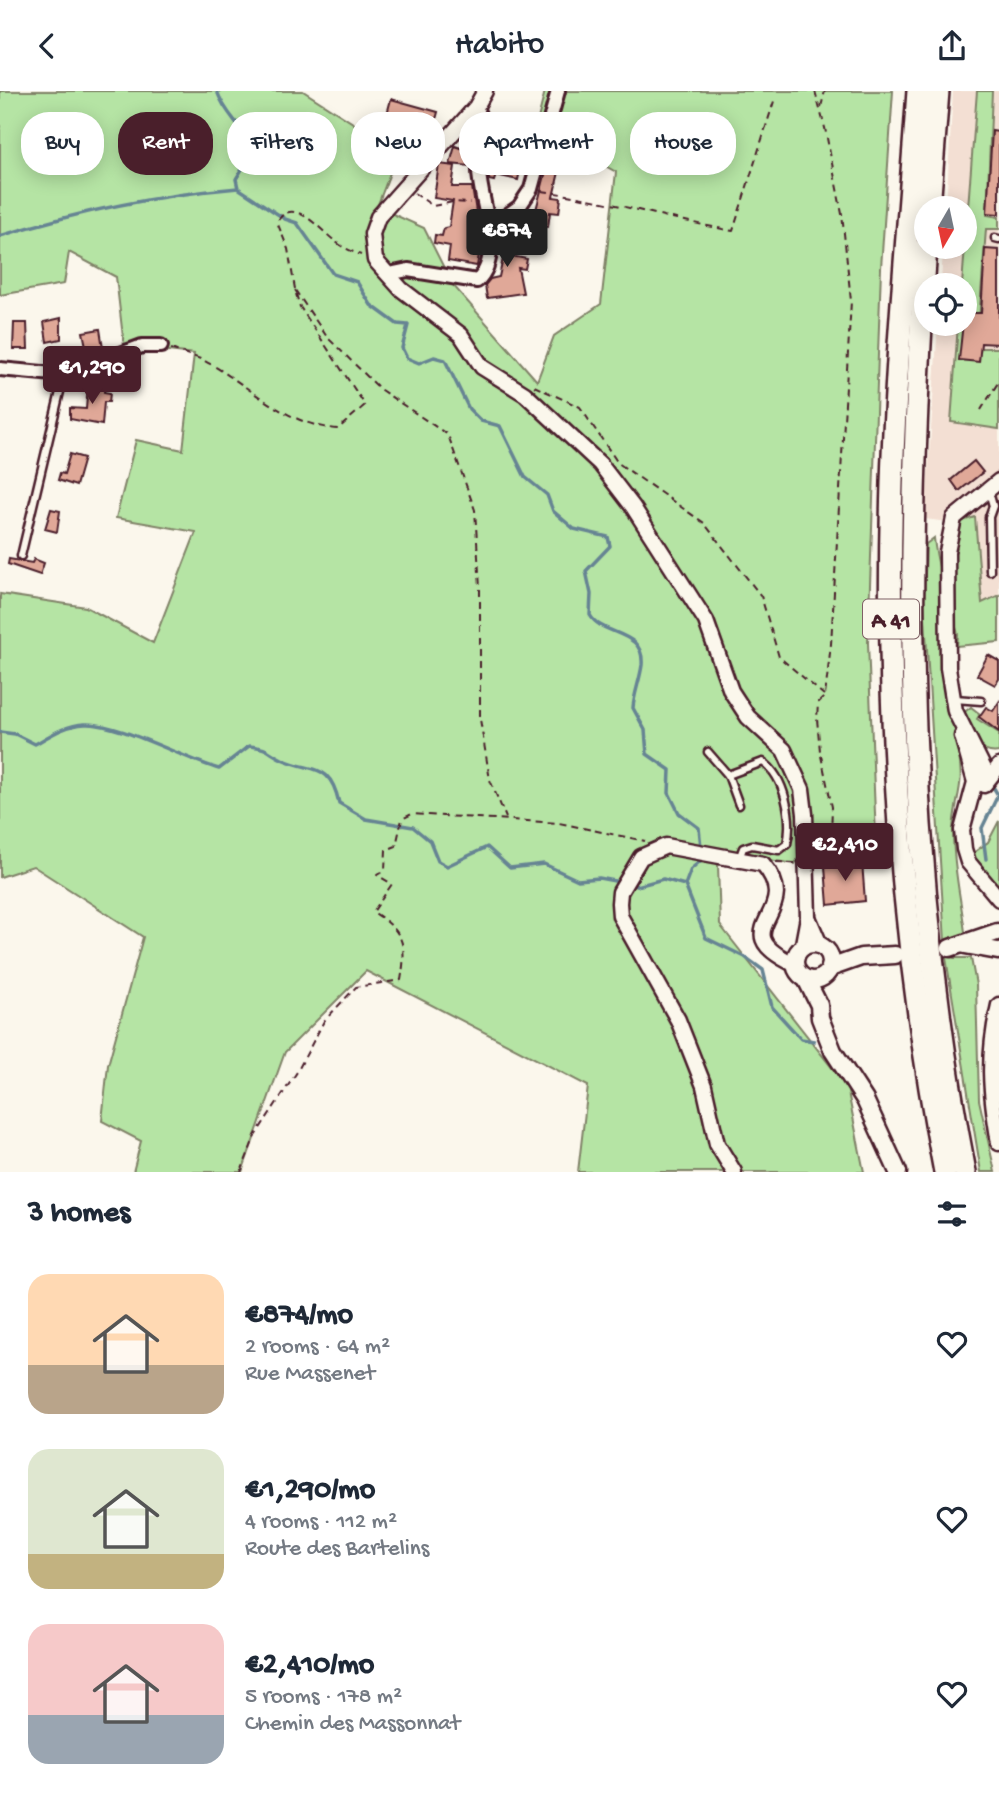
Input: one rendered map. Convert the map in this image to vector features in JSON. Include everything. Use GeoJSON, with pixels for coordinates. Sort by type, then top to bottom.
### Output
{"type":"FeatureCollection","features":[{"type":"Feature","properties":{"kind":"highway","name":"A 41"},"geometry":{"type":"LineString","coordinates":[[918,91],[893,471],[891,662],[907,911],[923,1042],[945,1172]]}},
{"type":"Feature","properties":{"kind":"highway"},"geometry":{"type":"LineString","coordinates":[[930,196],[938,91]]}},
{"type":"Feature","properties":{"kind":"highway","name":"A 41"},"geometry":{"type":"LineString","coordinates":[[925,259],[912,487],[913,726],[920,840],[933,976],[965,1172]]}},
{"type":"Feature","properties":{"kind":"main road"},"geometry":{"type":"LineString","coordinates":[[998,930],[995,943],[998,951],[958,947],[998,930]]}},
{"type":"Feature","properties":{"kind":"main road"},"geometry":{"type":"LineString","coordinates":[[819,1005],[806,979],[799,956],[811,945],[826,961]]}},
{"type":"Feature","properties":{"kind":"main road"},"geometry":{"type":"LineString","coordinates":[[826,961],[895,954]]}},
{"type":"Feature","properties":{"kind":"main road"},"geometry":{"type":"LineString","coordinates":[[806,979],[815,980],[826,961]]}},
{"type":"Feature","properties":{"kind":"main road"},"geometry":{"type":"LineString","coordinates":[[826,961],[819,1005],[820,1018],[833,1051],[865,1100],[898,1172]]}},
{"type":"Feature","properties":{"kind":"street"},"geometry":{"type":"LineString","coordinates":[[485,91],[477,107],[378,217],[372,234],[374,260],[401,289],[461,335],[482,367],[526,394],[600,464],[633,507],[706,621],[731,691],[748,717],[784,750],[802,789],[803,857],[808,917],[826,961]]}},
{"type":"Feature","properties":{"kind":"street"},"geometry":{"type":"LineString","coordinates":[[492,226],[519,207],[531,189],[558,91]]}},
{"type":"Feature","properties":{"kind":"street"},"geometry":{"type":"LineString","coordinates":[[389,274],[408,270],[477,281],[483,275],[492,226],[482,204],[478,169],[480,117],[477,107]]}},
{"type":"Feature","properties":{"kind":"street"},"geometry":{"type":"LineString","coordinates":[[0,369],[64,375],[142,346],[160,346]]}},
{"type":"Feature","properties":{"kind":"street"},"geometry":{"type":"LineString","coordinates":[[993,485],[954,518],[949,533],[948,667],[954,705],[989,772],[966,813],[962,830],[968,862],[999,899]]}},
{"type":"Feature","properties":{"kind":"street"},"geometry":{"type":"LineString","coordinates":[[734,1172],[718,1144],[704,1086],[678,1020],[620,916],[620,892],[641,857],[673,847],[763,864],[774,879],[776,889],[772,911],[761,934],[763,944],[777,957],[799,956],[808,917]]}},
{"type":"Feature","properties":{"kind":"street"},"geometry":{"type":"LineString","coordinates":[[999,1005],[989,1052],[989,1086],[999,1143]]}},
{"type":"Feature","properties":{"kind":"lane"},"geometry":{"type":"LineString","coordinates":[[21,556],[64,375]]}},
{"type":"Feature","properties":{"kind":"lane"},"geometry":{"type":"LineString","coordinates":[[990,571],[989,517],[993,506],[993,485]]}},
{"type":"Feature","properties":{"kind":"lane"},"geometry":{"type":"LineString","coordinates":[[993,506],[999,513]]}},
{"type":"Feature","properties":{"kind":"lane"},"geometry":{"type":"LineString","coordinates":[[954,705],[981,701]]}},
{"type":"Feature","properties":{"kind":"lane"},"geometry":{"type":"LineString","coordinates":[[708,751],[728,775],[740,805]]}},
{"type":"Feature","properties":{"kind":"lane"},"geometry":{"type":"LineString","coordinates":[[728,775],[763,762],[772,768],[790,815],[787,844],[779,849],[752,845],[743,848],[738,859]]}},
{"type":"Feature","properties":{"kind":"path"},"geometry":{"type":"LineString","coordinates":[[763,864],[766,861],[803,857],[824,845],[833,824],[817,719],[818,703],[825,696],[831,644],[851,301],[842,214],[815,91]]}},
{"type":"Feature","properties":{"kind":"path"},"geometry":{"type":"LineString","coordinates":[[820,109],[825,91]]}},
{"type":"Feature","properties":{"kind":"path"},"geometry":{"type":"LineString","coordinates":[[531,189],[631,207],[654,216],[733,231],[775,98]]}},
{"type":"Feature","properties":{"kind":"path"},"geometry":{"type":"LineString","coordinates":[[404,187],[433,206],[453,202],[482,204]]}},
{"type":"Feature","properties":{"kind":"path"},"geometry":{"type":"LineString","coordinates":[[160,346],[201,359],[244,389],[301,421],[315,427],[338,429],[365,405],[300,307],[288,249],[277,222],[285,213],[293,211],[346,249],[360,255],[372,252]]}},
{"type":"Feature","properties":{"kind":"path"},"geometry":{"type":"LineString","coordinates":[[295,290],[327,337],[381,390],[447,435],[475,510],[480,588],[480,719],[490,780],[507,820]]}},
{"type":"Feature","properties":{"kind":"path"},"geometry":{"type":"LineString","coordinates":[[981,410],[999,381]]}},
{"type":"Feature","properties":{"kind":"path"},"geometry":{"type":"LineString","coordinates":[[524,383],[580,407],[618,463],[704,523],[761,596],[779,657],[825,696]]}},
{"type":"Feature","properties":{"kind":"path"},"geometry":{"type":"LineString","coordinates":[[241,1172],[255,1136],[296,1072],[324,1021],[356,987],[401,980],[405,955],[394,925],[373,912],[392,884],[377,875],[385,870],[386,851],[396,846],[402,819],[412,814],[559,823],[673,847]]}},
{"type":"Feature","properties":{"kind":"shaded area"},"geometry":{"type":"Polygon","coordinates":[[[953,91],[999,91],[999,595],[982,604],[956,523],[925,519],[937,336],[977,336],[977,273],[942,273],[942,259],[977,259],[977,196],[947,196],[953,91]]]}},
{"type":"Feature","properties":{"kind":"green space"},"geometry":{"type":"Polygon","coordinates":[[[0,91],[303,91],[336,112],[227,112],[227,175],[337,175],[337,113],[351,122],[351,175],[389,175],[377,207],[424,228],[452,284],[537,381],[554,336],[601,304],[616,175],[616,112],[540,112],[545,91],[893,91],[881,268],[868,643],[876,838],[802,851],[795,864],[757,858],[718,865],[720,925],[847,1087],[864,1172],[578,1172],[588,1086],[366,971],[285,1052],[242,1172],[133,1172],[141,1141],[102,1121],[108,1065],[143,937],[33,866],[0,877],[0,594],[86,607],[153,643],[196,532],[116,518],[136,440],[183,450],[194,354],[124,346],[116,277],[69,252],[64,284],[0,295],[0,91]]]}},
{"type":"Feature","properties":{"kind":"green space"},"geometry":{"type":"Polygon","coordinates":[[[977,91],[992,91],[987,215],[999,217],[999,229],[986,229],[977,348],[999,348],[999,429],[951,422],[957,336],[977,336],[977,273],[963,273],[964,259],[977,259],[977,196],[969,196],[977,91]]]}},
{"type":"Feature","properties":{"kind":"green space"},"geometry":{"type":"Polygon","coordinates":[[[975,517],[982,603],[999,595],[999,642],[957,646],[958,634],[953,617],[956,523],[975,517]]]}},
{"type":"Feature","properties":{"kind":"green space"},"geometry":{"type":"Polygon","coordinates":[[[934,538],[948,607],[961,774],[953,845],[966,940],[948,954],[954,958],[971,958],[976,985],[979,1100],[995,1172],[981,1172],[946,958],[924,601],[926,544],[934,538]]]}},
{"type":"Feature","properties":{"kind":"green space"},"geometry":{"type":"Polygon","coordinates":[[[971,707],[980,714],[977,719],[999,733],[999,752],[985,750],[975,741],[962,714],[971,707]]]}},
{"type":"Feature","properties":{"kind":"green space"},"geometry":{"type":"Polygon","coordinates":[[[999,821],[999,888],[972,854],[988,842],[999,821]]]}},
{"type":"Feature","properties":{"kind":"building"},"geometry":{"type":"Polygon","coordinates":[[[391,99],[438,112],[388,112],[391,99]]]}},
{"type":"Feature","properties":{"kind":"building"},"geometry":{"type":"Polygon","coordinates":[[[992,131],[999,132],[999,214],[987,213],[992,131]]]}},
{"type":"Feature","properties":{"kind":"building"},"geometry":{"type":"Polygon","coordinates":[[[455,146],[459,147],[459,165],[450,164],[455,146]]]}},
{"type":"Feature","properties":{"kind":"building"},"geometry":{"type":"Polygon","coordinates":[[[445,165],[455,166],[452,187],[472,187],[481,243],[477,266],[448,261],[450,246],[434,243],[435,235],[442,236],[444,228],[449,227],[453,201],[434,198],[437,175],[445,175],[445,165]]]}},
{"type":"Feature","properties":{"kind":"building"},"geometry":{"type":"Polygon","coordinates":[[[489,175],[496,175],[494,181],[489,180],[489,175]]]}},
{"type":"Feature","properties":{"kind":"building"},"geometry":{"type":"Polygon","coordinates":[[[496,175],[519,175],[518,180],[496,175]]]}},
{"type":"Feature","properties":{"kind":"building"},"geometry":{"type":"Polygon","coordinates":[[[545,175],[558,175],[553,197],[561,198],[559,213],[550,212],[548,227],[539,226],[542,211],[536,210],[545,175]]]}},
{"type":"Feature","properties":{"kind":"building"},"geometry":{"type":"Polygon","coordinates":[[[505,228],[517,234],[511,256],[527,259],[525,269],[518,268],[523,293],[487,298],[485,285],[490,279],[499,277],[505,249],[499,247],[498,232],[505,228]]]}},
{"type":"Feature","properties":{"kind":"building"},"geometry":{"type":"Polygon","coordinates":[[[985,249],[999,250],[999,344],[981,343],[979,362],[959,360],[962,336],[977,336],[977,313],[981,313],[985,249]]]}},
{"type":"Feature","properties":{"kind":"building"},"geometry":{"type":"Polygon","coordinates":[[[61,318],[61,339],[47,342],[44,322],[61,318]]]}},
{"type":"Feature","properties":{"kind":"building"},"geometry":{"type":"Polygon","coordinates":[[[14,323],[27,323],[28,349],[13,349],[14,323]]]}},
{"type":"Feature","properties":{"kind":"building"},"geometry":{"type":"Polygon","coordinates":[[[100,329],[103,348],[87,351],[83,332],[100,329]]]}},
{"type":"Feature","properties":{"kind":"building"},"geometry":{"type":"Polygon","coordinates":[[[88,384],[105,385],[104,392],[110,393],[109,402],[104,402],[102,425],[70,419],[70,408],[86,409],[88,384]]]}},
{"type":"Feature","properties":{"kind":"building"},"geometry":{"type":"Polygon","coordinates":[[[70,454],[84,458],[76,486],[58,480],[60,473],[64,474],[70,454]]]}},
{"type":"Feature","properties":{"kind":"building"},"geometry":{"type":"Polygon","coordinates":[[[974,461],[983,472],[959,491],[951,480],[974,461]]]}},
{"type":"Feature","properties":{"kind":"building"},"geometry":{"type":"Polygon","coordinates":[[[51,509],[60,511],[57,532],[45,529],[51,509]]]}},
{"type":"Feature","properties":{"kind":"building"},"geometry":{"type":"Polygon","coordinates":[[[9,559],[32,563],[34,559],[44,563],[40,575],[8,564],[9,559]]]}},
{"type":"Feature","properties":{"kind":"building"},"geometry":{"type":"Polygon","coordinates":[[[988,655],[999,661],[999,679],[995,685],[977,675],[988,655]]]}},
{"type":"Feature","properties":{"kind":"building"},"geometry":{"type":"Polygon","coordinates":[[[999,702],[999,732],[979,717],[986,707],[993,711],[999,702]]]}},
{"type":"Feature","properties":{"kind":"building"},"geometry":{"type":"Polygon","coordinates":[[[847,859],[848,864],[862,862],[865,901],[828,905],[825,867],[847,859]]]}},
{"type":"Feature","properties":{"kind":"waterway"},"geometry":{"type":"LineString","coordinates":[[217,91],[247,141],[245,164],[236,179],[238,188],[285,219],[297,223],[333,274],[357,282],[371,305],[397,324],[408,325],[402,348],[407,358],[419,363],[434,357],[445,360],[469,409],[481,421],[500,426],[525,477],[547,495],[553,511],[574,529],[608,537],[610,546],[586,571],[591,594],[590,615],[604,627],[630,639],[641,653],[642,665],[633,708],[645,730],[647,754],[670,770],[669,793],[679,813],[699,828],[701,847]]}},
{"type":"Feature","properties":{"kind":"waterway"},"geometry":{"type":"LineString","coordinates":[[0,236],[58,219],[118,206],[177,195],[238,188]]}},
{"type":"Feature","properties":{"kind":"waterway"},"geometry":{"type":"LineString","coordinates":[[0,732],[15,734],[35,744],[71,726],[99,725],[219,769],[249,746],[261,748],[284,760],[326,775],[339,803],[366,819],[413,827],[430,841],[438,861],[447,866],[487,847],[510,868],[544,864],[578,880],[599,878],[620,882]]}},
{"type":"Feature","properties":{"kind":"waterway"},"geometry":{"type":"LineString","coordinates":[[986,859],[982,828],[998,795],[992,785]]}},
{"type":"Feature","properties":{"kind":"waterway"},"geometry":{"type":"LineString","coordinates":[[685,885],[691,869],[705,857]]}},
{"type":"Feature","properties":{"kind":"waterway"},"geometry":{"type":"LineString","coordinates":[[628,884],[637,886],[663,879],[685,885],[706,938],[745,957],[763,970],[772,1007],[801,1039],[814,1041]]}}]}
